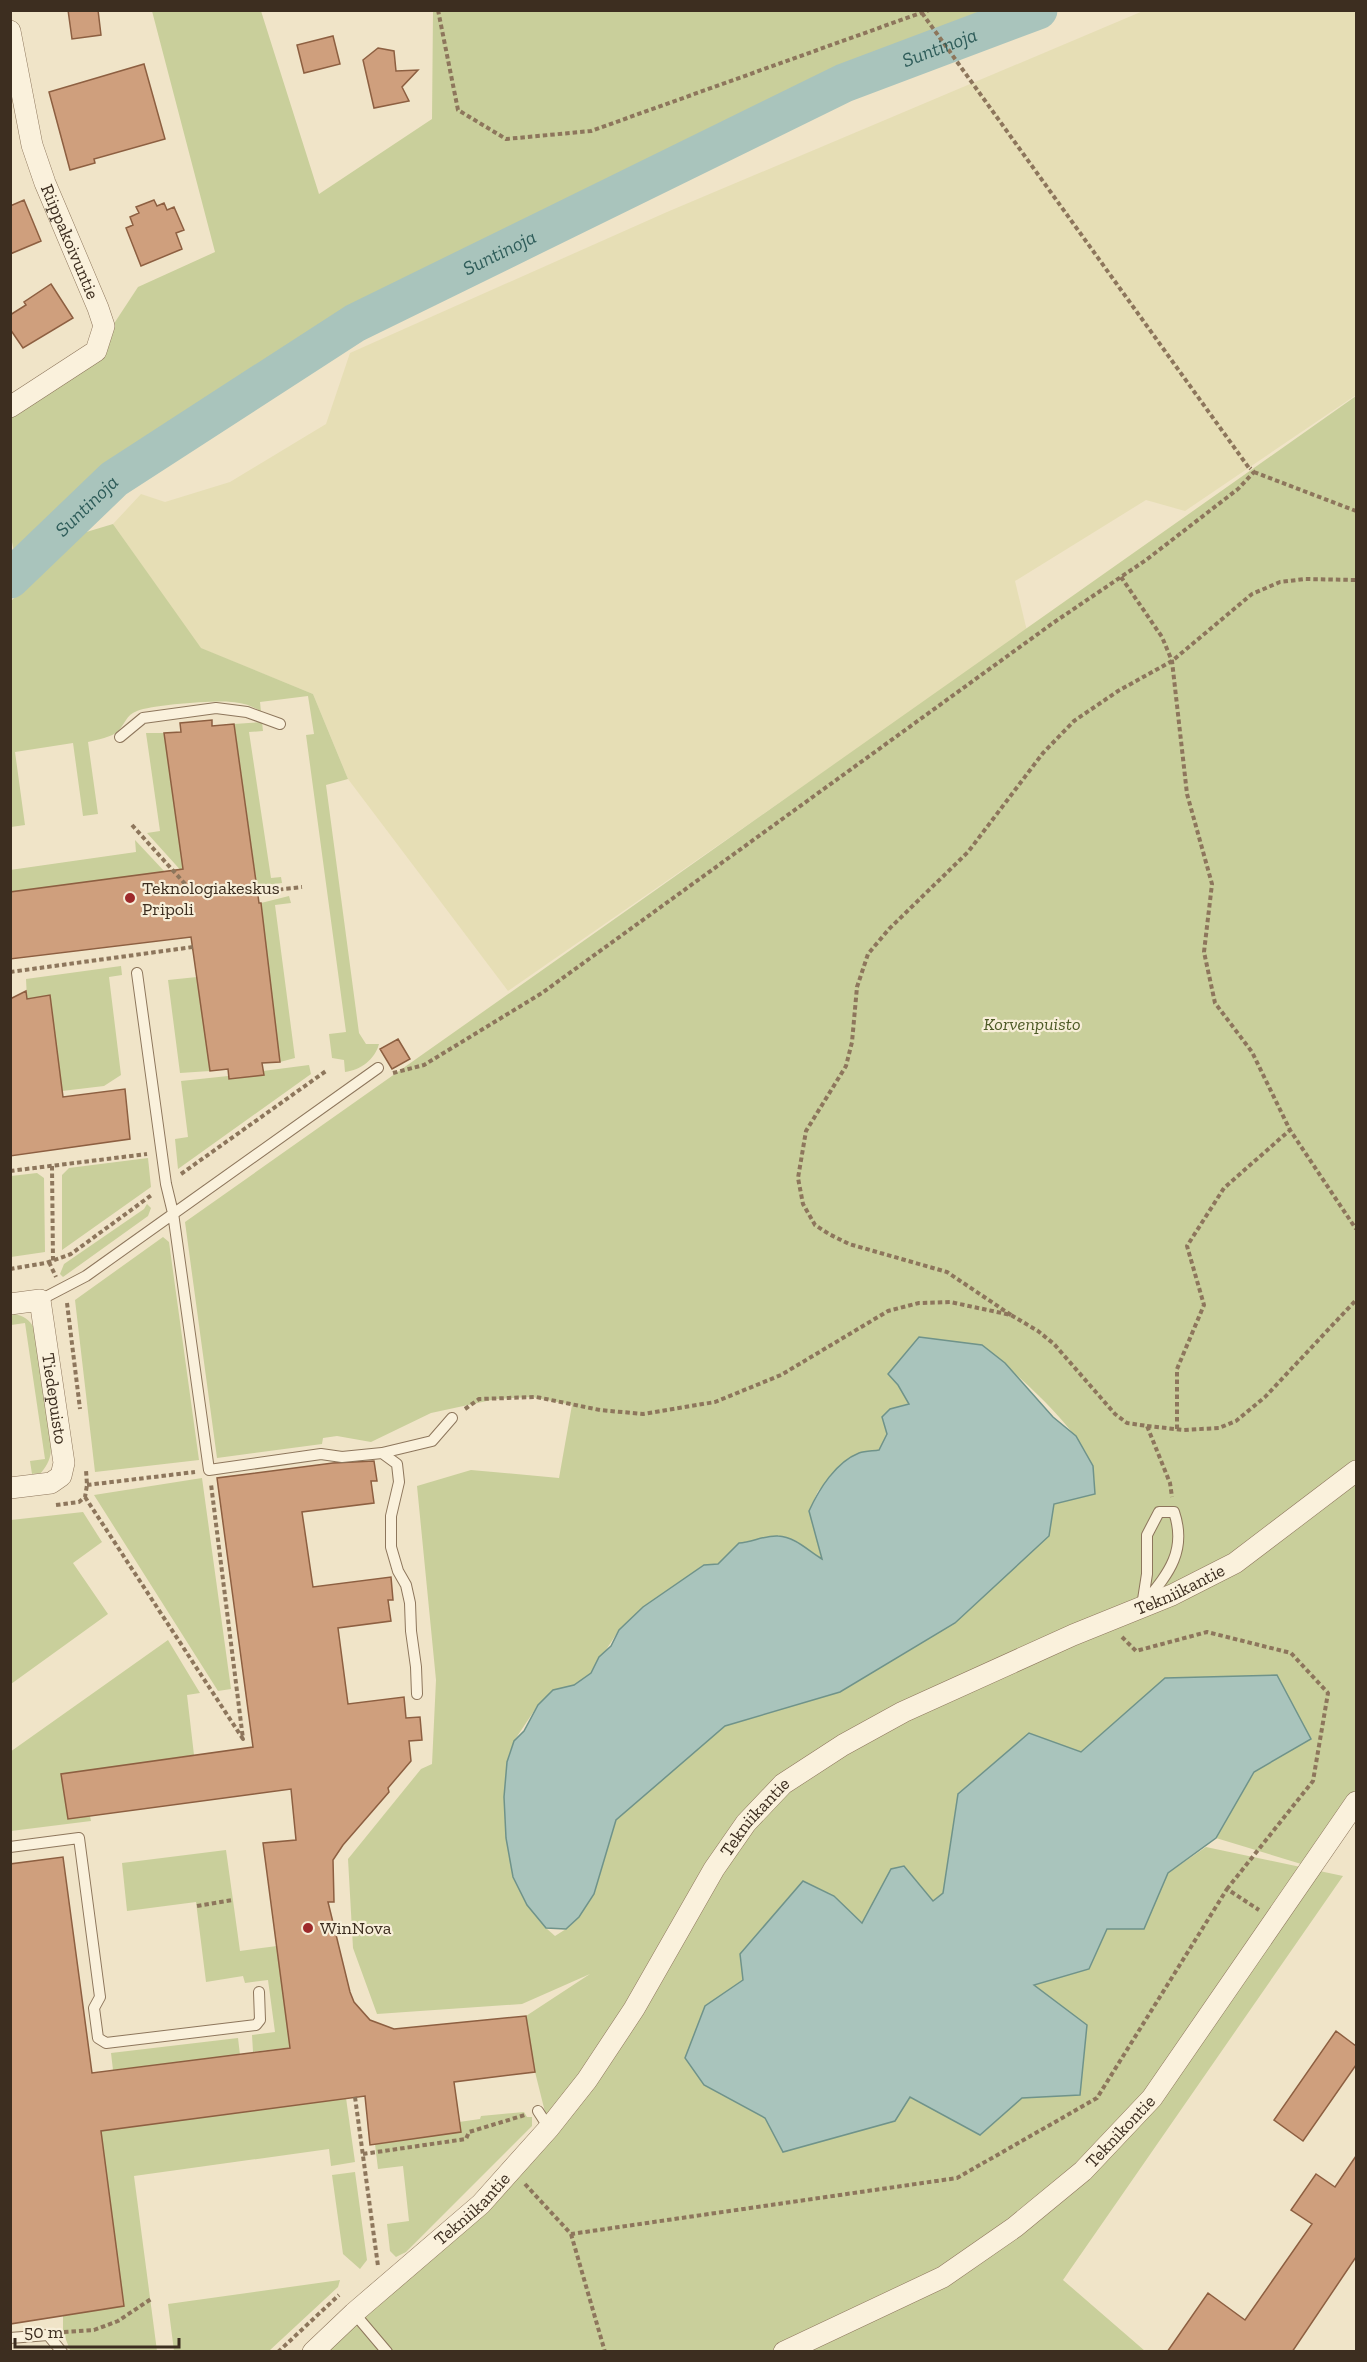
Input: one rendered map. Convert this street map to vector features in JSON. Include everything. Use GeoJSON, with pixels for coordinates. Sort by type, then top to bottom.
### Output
{"type":"FeatureCollection","features":[{"type":"Feature","properties":{"kind":"street","name":"Riippakoivuntie"},"geometry":{"type":"LineString","coordinates":[[10,32],[32,145],[45,183],[104,326],[96,351],[10,407]]}},
{"type":"Feature","properties":{"kind":"street"},"geometry":{"type":"LineString","coordinates":[[10,1304],[40,1300]]}},
{"type":"Feature","properties":{"kind":"street","name":"Tiedepuisto"},"geometry":{"type":"LineString","coordinates":[[10,1488],[51,1483],[61,1476],[64,1463],[40,1300]]}},
{"type":"Feature","properties":{"kind":"street","name":"Tekniikantie"},"geometry":{"type":"LineString","coordinates":[[312,2352],[481,2204],[512,2170],[544,2120],[587,2080],[634,2008],[714,1869],[746,1823],[783,1784],[843,1744],[903,1712],[1172,1594],[1235,1563],[1356,1471]]}},
{"type":"Feature","properties":{"kind":"street","name":"Teknikontie"},"geometry":{"type":"LineString","coordinates":[[784,2352],[943,2277],[1015,2227],[1083,2170],[1152,2098],[1356,1802]]}},
{"type":"Feature","properties":{"kind":"lane"},"geometry":{"type":"LineString","coordinates":[[120,737],[143,718],[216,708],[247,712],[280,724]]}},
{"type":"Feature","properties":{"kind":"lane"},"geometry":{"type":"LineString","coordinates":[[137,973],[209,1470],[321,1454],[342,1457],[382,1453],[432,1441],[452,1418]]}},
{"type":"Feature","properties":{"kind":"lane"},"geometry":{"type":"LineString","coordinates":[[40,1300],[86,1276],[378,1068]]}},
{"type":"Feature","properties":{"kind":"lane"},"geometry":{"type":"LineString","coordinates":[[382,1453],[397,1464],[399,1482],[391,1516],[391,1547],[398,1571],[406,1585],[410,1603],[417,1694]]}},
{"type":"Feature","properties":{"kind":"lane"},"geometry":{"type":"LineString","coordinates":[[1159,1512],[1174,1512],[1179,1524],[1179,1545],[1171,1570],[1142,1606],[1147,1574],[1147,1535],[1159,1512]]}},
{"type":"Feature","properties":{"kind":"lane"},"geometry":{"type":"LineString","coordinates":[[10,1847],[79,1838],[100,1997],[94,2008],[98,2038],[106,2043],[256,2025],[260,2020],[259,1992]]}},
{"type":"Feature","properties":{"kind":"lane"},"geometry":{"type":"LineString","coordinates":[[354,2313],[387,2352]]}},
{"type":"Feature","properties":{"kind":"lane"},"geometry":{"type":"LineString","coordinates":[[10,2338],[48,2335],[62,2352]]}},
{"type":"Feature","properties":{"kind":"path"},"geometry":{"type":"LineString","coordinates":[[438,10],[458,110],[506,139],[591,131],[929,10]]}},
{"type":"Feature","properties":{"kind":"path"},"geometry":{"type":"LineString","coordinates":[[922,13],[1254,472],[1356,511]]}},
{"type":"Feature","properties":{"kind":"path"},"geometry":{"type":"LineString","coordinates":[[391,1073],[424,1065],[542,993],[1043,630],[1121,577],[1238,489],[1254,472]]}},
{"type":"Feature","properties":{"kind":"path"},"geometry":{"type":"LineString","coordinates":[[1121,577],[1162,637],[1172,661],[1187,795],[1212,884],[1204,952],[1215,1003],[1252,1052],[1290,1130],[1356,1229]]}},
{"type":"Feature","properties":{"kind":"path"},"geometry":{"type":"LineString","coordinates":[[1356,580],[1305,579],[1280,582],[1252,594],[1172,661],[1118,691],[1074,721],[1043,753],[969,852],[889,929],[868,954],[857,987],[852,1042],[846,1066],[807,1131],[798,1178],[803,1204],[815,1225],[849,1245],[946,1272],[1054,1344],[1115,1414],[1127,1423],[1177,1429],[1218,1428],[1236,1421],[1252,1410],[1356,1300]]}},
{"type":"Feature","properties":{"kind":"path"},"geometry":{"type":"LineString","coordinates":[[132,825],[186,885]]}},
{"type":"Feature","properties":{"kind":"path"},"geometry":{"type":"LineString","coordinates":[[249,893],[302,887]]}},
{"type":"Feature","properties":{"kind":"path"},"geometry":{"type":"LineString","coordinates":[[10,972],[193,947]]}},
{"type":"Feature","properties":{"kind":"path"},"geometry":{"type":"LineString","coordinates":[[1177,1429],[1177,1369],[1204,1305],[1187,1246],[1224,1188],[1290,1130]]}},
{"type":"Feature","properties":{"kind":"path"},"geometry":{"type":"LineString","coordinates":[[10,1171],[162,1152]]}},
{"type":"Feature","properties":{"kind":"path"},"geometry":{"type":"LineString","coordinates":[[52,1166],[53,1261]]}},
{"type":"Feature","properties":{"kind":"path"},"geometry":{"type":"LineString","coordinates":[[452,1418],[479,1399],[536,1397],[600,1410],[643,1414],[715,1402],[781,1375],[888,1311],[919,1303],[950,1302],[1011,1315]]}},
{"type":"Feature","properties":{"kind":"path"},"geometry":{"type":"LineString","coordinates":[[1147,1426],[1170,1483],[1174,1512]]}},
{"type":"Feature","properties":{"kind":"path"},"geometry":{"type":"LineString","coordinates":[[85,1497],[243,1739],[209,1470],[87,1485]]}},
{"type":"Feature","properties":{"kind":"path"},"geometry":{"type":"LineString","coordinates":[[571,2234],[957,2178],[1097,2098],[1227,1889],[1312,1781],[1328,1692],[1291,1653],[1207,1632],[1136,1651],[1107,1621]]}},
{"type":"Feature","properties":{"kind":"path"},"geometry":{"type":"LineString","coordinates":[[1227,1889],[1275,1920]]}},
{"type":"Feature","properties":{"kind":"path"},"geometry":{"type":"LineString","coordinates":[[197,1906],[233,1900]]}},
{"type":"Feature","properties":{"kind":"path"},"geometry":{"type":"LineString","coordinates":[[355,2097],[378,2268],[371,2272]]}},
{"type":"Feature","properties":{"kind":"path"},"geometry":{"type":"LineString","coordinates":[[363,2154],[466,2139],[469,2132],[544,2120]]}},
{"type":"Feature","properties":{"kind":"path"},"geometry":{"type":"LineString","coordinates":[[512,2170],[571,2234],[605,2352]]}},
{"type":"Feature","properties":{"kind":"path"},"geometry":{"type":"LineString","coordinates":[[278,2352],[341,2294]]}},
{"type":"Feature","properties":{"kind":"path"},"geometry":{"type":"LineString","coordinates":[[48,2335],[94,2330],[118,2321],[151,2299]]}},
{"type":"Feature","properties":{"kind":"shaded area"},"geometry":{"type":"Polygon","coordinates":[[[1143,11],[1356,11],[1356,395],[1185,511],[1146,500],[1015,581],[1027,631],[508,991],[348,779],[313,694],[200,648],[113,524],[141,494],[165,502],[230,482],[326,424],[350,353],[667,212],[1143,11]]]}},
{"type":"Feature","properties":{"kind":"green space"},"geometry":{"type":"Polygon","coordinates":[[[152,11],[261,11],[319,194],[432,119],[433,11],[1038,11],[844,83],[355,323],[114,479],[18,572],[10,532],[10,407],[96,351],[138,287],[215,252],[152,11]]]}},
{"type":"Feature","properties":{"kind":"green space","name":"Korvenpuisto"},"geometry":{"type":"Polygon","coordinates":[[[1356,396],[1356,1802],[1311,1867],[1216,1838],[1254,1772],[1311,1738],[1166,1678],[1081,1752],[1029,1733],[958,1793],[943,1893],[933,1902],[904,1866],[863,1923],[834,1896],[743,1980],[705,2006],[704,2085],[765,2118],[783,2152],[895,2121],[910,2097],[981,2135],[1022,2098],[1080,2094],[1034,1985],[1089,1969],[1107,1929],[1144,1929],[1168,1873],[1206,1847],[1343,1876],[1063,2280],[1145,2351],[316,2351],[549,2128],[535,2072],[526,2016],[590,1974],[522,2004],[377,2014],[353,1948],[348,1859],[421,1769],[432,1764],[436,1680],[417,1486],[471,1470],[559,1478],[572,1405],[532,1397],[496,1399],[431,1413],[371,1442],[337,1436],[323,1438],[322,1444],[217,1458],[185,1222],[1356,396]],[[982,1345],[888,1374],[898,1385],[909,1404],[890,1409],[887,1434],[879,1450],[859,1453],[818,1491],[809,1511],[822,1560],[795,1540],[777,1536],[739,1543],[718,1564],[703,1565],[619,1630],[591,1673],[574,1685],[553,1690],[538,1705],[514,1741],[507,1762],[504,1797],[506,1838],[546,1928],[555,1936],[566,1929],[594,1894],[616,1820],[725,1726],[840,1692],[1054,1504],[1095,1494],[1092,1466],[1074,1434],[1044,1401],[982,1345]]]}},
{"type":"Feature","properties":{"kind":"green space"},"geometry":{"type":"Polygon","coordinates":[[[113,524],[201,648],[313,694],[348,779],[326,785],[359,1033],[366,1044],[379,1044],[371,1059],[356,1069],[345,1072],[344,1060],[332,1058],[329,1034],[346,1032],[306,735],[314,734],[308,696],[260,702],[261,712],[235,702],[198,702],[145,709],[133,713],[116,733],[88,742],[98,814],[83,816],[73,743],[15,752],[25,825],[11,827],[11,601],[83,533],[113,524]]]}},
{"type":"Feature","properties":{"kind":"green space"},"geometry":{"type":"Polygon","coordinates":[[[262,722],[263,731],[249,732],[271,878],[281,877],[282,883],[257,886],[234,724],[262,722]]]}},
{"type":"Feature","properties":{"kind":"green space"},"geometry":{"type":"Polygon","coordinates":[[[146,733],[164,733],[184,874],[147,833],[160,831],[146,733]]]}},
{"type":"Feature","properties":{"kind":"green space"},"geometry":{"type":"Polygon","coordinates":[[[135,840],[165,872],[11,892],[10,870],[136,852],[135,840]]]}},
{"type":"Feature","properties":{"kind":"green space"},"geometry":{"type":"Polygon","coordinates":[[[289,896],[291,903],[275,905],[295,1058],[280,1062],[261,903],[289,896]]]}},
{"type":"Feature","properties":{"kind":"green space"},"geometry":{"type":"Polygon","coordinates":[[[121,966],[122,975],[109,977],[121,1075],[104,1086],[62,1091],[50,995],[27,999],[26,979],[121,966]]]}},
{"type":"Feature","properties":{"kind":"green space"},"geometry":{"type":"Polygon","coordinates":[[[197,977],[210,1071],[180,1073],[168,980],[197,977]]]}},
{"type":"Feature","properties":{"kind":"green space"},"geometry":{"type":"Polygon","coordinates":[[[309,1065],[311,1074],[178,1169],[175,1139],[188,1137],[181,1081],[263,1075],[263,1071],[309,1065]]]}},
{"type":"Feature","properties":{"kind":"green space"},"geometry":{"type":"Polygon","coordinates":[[[148,1158],[151,1187],[62,1250],[62,1175],[69,1168],[148,1158]]]}},
{"type":"Feature","properties":{"kind":"green space"},"geometry":{"type":"Polygon","coordinates":[[[37,1173],[44,1178],[45,1252],[11,1257],[11,1176],[37,1173]]]}},
{"type":"Feature","properties":{"kind":"green space"},"geometry":{"type":"Polygon","coordinates":[[[147,1204],[151,1208],[148,1216],[63,1277],[60,1274],[64,1264],[144,1209],[147,1204]]]}},
{"type":"Feature","properties":{"kind":"green space"},"geometry":{"type":"Polygon","coordinates":[[[163,1237],[169,1242],[199,1460],[95,1472],[75,1300],[163,1237]]]}},
{"type":"Feature","properties":{"kind":"green space"},"geometry":{"type":"Polygon","coordinates":[[[14,1314],[26,1318],[34,1328],[51,1447],[49,1461],[41,1473],[32,1474],[30,1461],[45,1459],[25,1323],[11,1325],[10,1317],[14,1314]]]}},
{"type":"Feature","properties":{"kind":"green space"},"geometry":{"type":"Polygon","coordinates":[[[202,1478],[231,1689],[218,1691],[94,1495],[202,1478]]]}},
{"type":"Feature","properties":{"kind":"green space"},"geometry":{"type":"Polygon","coordinates":[[[83,1512],[102,1542],[73,1563],[108,1614],[11,1684],[11,1520],[83,1512]]]}},
{"type":"Feature","properties":{"kind":"green space"},"geometry":{"type":"Polygon","coordinates":[[[168,1640],[200,1693],[187,1695],[194,1755],[62,1774],[68,1818],[90,1816],[91,1821],[11,1831],[10,1752],[168,1640]]]}},
{"type":"Feature","properties":{"kind":"green space"},"geometry":{"type":"Polygon","coordinates":[[[226,1850],[240,1951],[277,1946],[300,2046],[253,2052],[252,2035],[275,2032],[268,1980],[245,1983],[243,1976],[206,1982],[196,1902],[127,1911],[122,1863],[226,1850]]]}},
{"type":"Feature","properties":{"kind":"green space"},"geometry":{"type":"Polygon","coordinates":[[[238,2038],[240,2055],[113,2070],[111,2053],[238,2038]]]}},
{"type":"Feature","properties":{"kind":"green space"},"geometry":{"type":"Polygon","coordinates":[[[346,2098],[355,2162],[331,2166],[329,2149],[134,2176],[157,2351],[70,2350],[63,2332],[63,2316],[123,2306],[101,2131],[346,2098]]]}},
{"type":"Feature","properties":{"kind":"green space"},"geometry":{"type":"Polygon","coordinates":[[[524,2112],[527,2117],[532,2117],[532,2126],[406,2252],[396,2257],[390,2251],[387,2224],[409,2221],[403,2166],[378,2169],[375,2144],[459,2122],[480,2119],[481,2116],[524,2112]]]}},
{"type":"Feature","properties":{"kind":"green space"},"geometry":{"type":"Polygon","coordinates":[[[355,2172],[367,2260],[360,2269],[343,2254],[332,2175],[355,2172]]]}},
{"type":"Feature","properties":{"kind":"green space"},"geometry":{"type":"Polygon","coordinates":[[[340,2280],[338,2287],[269,2351],[174,2351],[168,2304],[340,2280]]]}},
{"type":"Feature","properties":{"kind":"water"},"geometry":{"type":"Polygon","coordinates":[[[919,1337],[982,1345],[1005,1363],[1053,1417],[1076,1436],[1093,1466],[1095,1494],[1054,1504],[1049,1536],[955,1623],[840,1692],[725,1726],[616,1820],[594,1894],[579,1917],[566,1929],[546,1928],[527,1905],[513,1877],[506,1838],[504,1797],[507,1762],[514,1741],[524,1731],[538,1705],[553,1690],[574,1685],[591,1673],[599,1657],[611,1646],[619,1630],[643,1607],[704,1565],[718,1564],[739,1543],[769,1537],[784,1537],[822,1559],[809,1511],[823,1485],[843,1463],[859,1453],[879,1450],[887,1434],[882,1417],[890,1409],[909,1404],[898,1385],[888,1374],[919,1337]]]}},
{"type":"Feature","properties":{"kind":"water"},"geometry":{"type":"Polygon","coordinates":[[[1277,1675],[1311,1739],[1254,1772],[1216,1838],[1168,1873],[1144,1929],[1107,1929],[1089,1969],[1034,1985],[1087,2025],[1080,2095],[1022,2098],[980,2135],[910,2097],[895,2121],[783,2152],[765,2118],[704,2085],[685,2058],[705,2006],[743,1980],[740,1954],[803,1881],[834,1896],[862,1923],[891,1869],[904,1866],[933,1901],[943,1893],[958,1794],[1029,1733],[1081,1752],[1165,1678],[1277,1675]]]}},
{"type":"Feature","properties":{"kind":"building"},"geometry":{"type":"Polygon","coordinates":[[[68,10],[98,10],[101,35],[72,39],[68,10]]]}},
{"type":"Feature","properties":{"kind":"building"},"geometry":{"type":"Polygon","coordinates":[[[333,36],[340,64],[304,73],[297,45],[333,36]]]}},
{"type":"Feature","properties":{"kind":"building"},"geometry":{"type":"Polygon","coordinates":[[[378,48],[394,51],[396,71],[418,70],[402,87],[409,101],[374,108],[363,60],[378,48]]]}},
{"type":"Feature","properties":{"kind":"building"},"geometry":{"type":"Polygon","coordinates":[[[144,64],[165,139],[94,159],[95,163],[70,170],[49,92],[144,64]]]}},
{"type":"Feature","properties":{"kind":"building"},"geometry":{"type":"Polygon","coordinates":[[[24,200],[41,241],[10,254],[10,206],[24,200]]]}},
{"type":"Feature","properties":{"kind":"building"},"geometry":{"type":"Polygon","coordinates":[[[154,200],[157,206],[164,203],[167,210],[174,207],[184,230],[176,233],[182,249],[141,266],[126,228],[133,225],[130,217],[139,213],[136,207],[154,200]]]}},
{"type":"Feature","properties":{"kind":"building"},"geometry":{"type":"Polygon","coordinates":[[[51,284],[73,318],[23,348],[10,329],[10,315],[26,305],[24,302],[51,284]]]}},
{"type":"Feature","properties":{"kind":"building","name":"Teknologiakeskus Pripoli"},"geometry":{"type":"Polygon","coordinates":[[[212,720],[212,726],[234,724],[259,903],[261,903],[280,1062],[262,1063],[264,1075],[229,1079],[228,1069],[210,1071],[191,937],[10,959],[10,892],[183,869],[164,733],[181,732],[180,723],[212,720]]]}},
{"type":"Feature","properties":{"kind":"building"},"geometry":{"type":"Polygon","coordinates":[[[26,991],[27,999],[50,995],[63,1097],[125,1089],[130,1139],[10,1156],[10,999],[26,991]]]}},
{"type":"Feature","properties":{"kind":"building"},"geometry":{"type":"Polygon","coordinates":[[[398,1039],[410,1059],[392,1069],[380,1049],[398,1039]]]}},
{"type":"Feature","properties":{"kind":"building"},"geometry":{"type":"Polygon","coordinates":[[[374,1461],[377,1481],[371,1481],[374,1503],[302,1512],[313,1587],[391,1577],[393,1600],[388,1600],[391,1621],[338,1628],[348,1704],[404,1697],[406,1718],[420,1717],[422,1740],[409,1741],[411,1761],[388,1788],[389,1792],[343,1845],[333,1860],[334,1902],[328,1902],[350,1992],[354,2002],[370,2020],[394,2029],[526,2016],[535,2072],[454,2082],[461,2132],[370,2145],[365,2096],[101,2131],[124,2306],[10,2324],[10,1864],[63,1857],[92,2073],[290,2048],[263,1843],[296,1840],[291,1789],[68,1819],[61,1774],[253,1747],[217,1478],[333,1463],[374,1461]]]}},
{"type":"Feature","properties":{"kind":"building"},"geometry":{"type":"Polygon","coordinates":[[[1336,2031],[1356,2046],[1356,2065],[1303,2141],[1274,2120],[1336,2031]]]}},
{"type":"Feature","properties":{"kind":"building"},"geometry":{"type":"Polygon","coordinates":[[[1356,2156],[1356,2257],[1292,2352],[1167,2352],[1208,2293],[1245,2320],[1312,2224],[1291,2210],[1316,2174],[1335,2187],[1356,2156]]]}},
{"type":"Feature","properties":{"kind":"waterway","name":"Suntinoja"},"geometry":{"type":"LineString","coordinates":[[10,579],[114,479],[355,323],[844,83],[1038,10]]}},
{"type":"Feature","properties":{"kind":"place","name":"Teknologiakeskus Pripoli"},"geometry":{"type":"Point","coordinates":[130,898]}},
{"type":"Feature","properties":{"kind":"place","name":"WinNova"},"geometry":{"type":"Point","coordinates":[308,1928]}}]}
